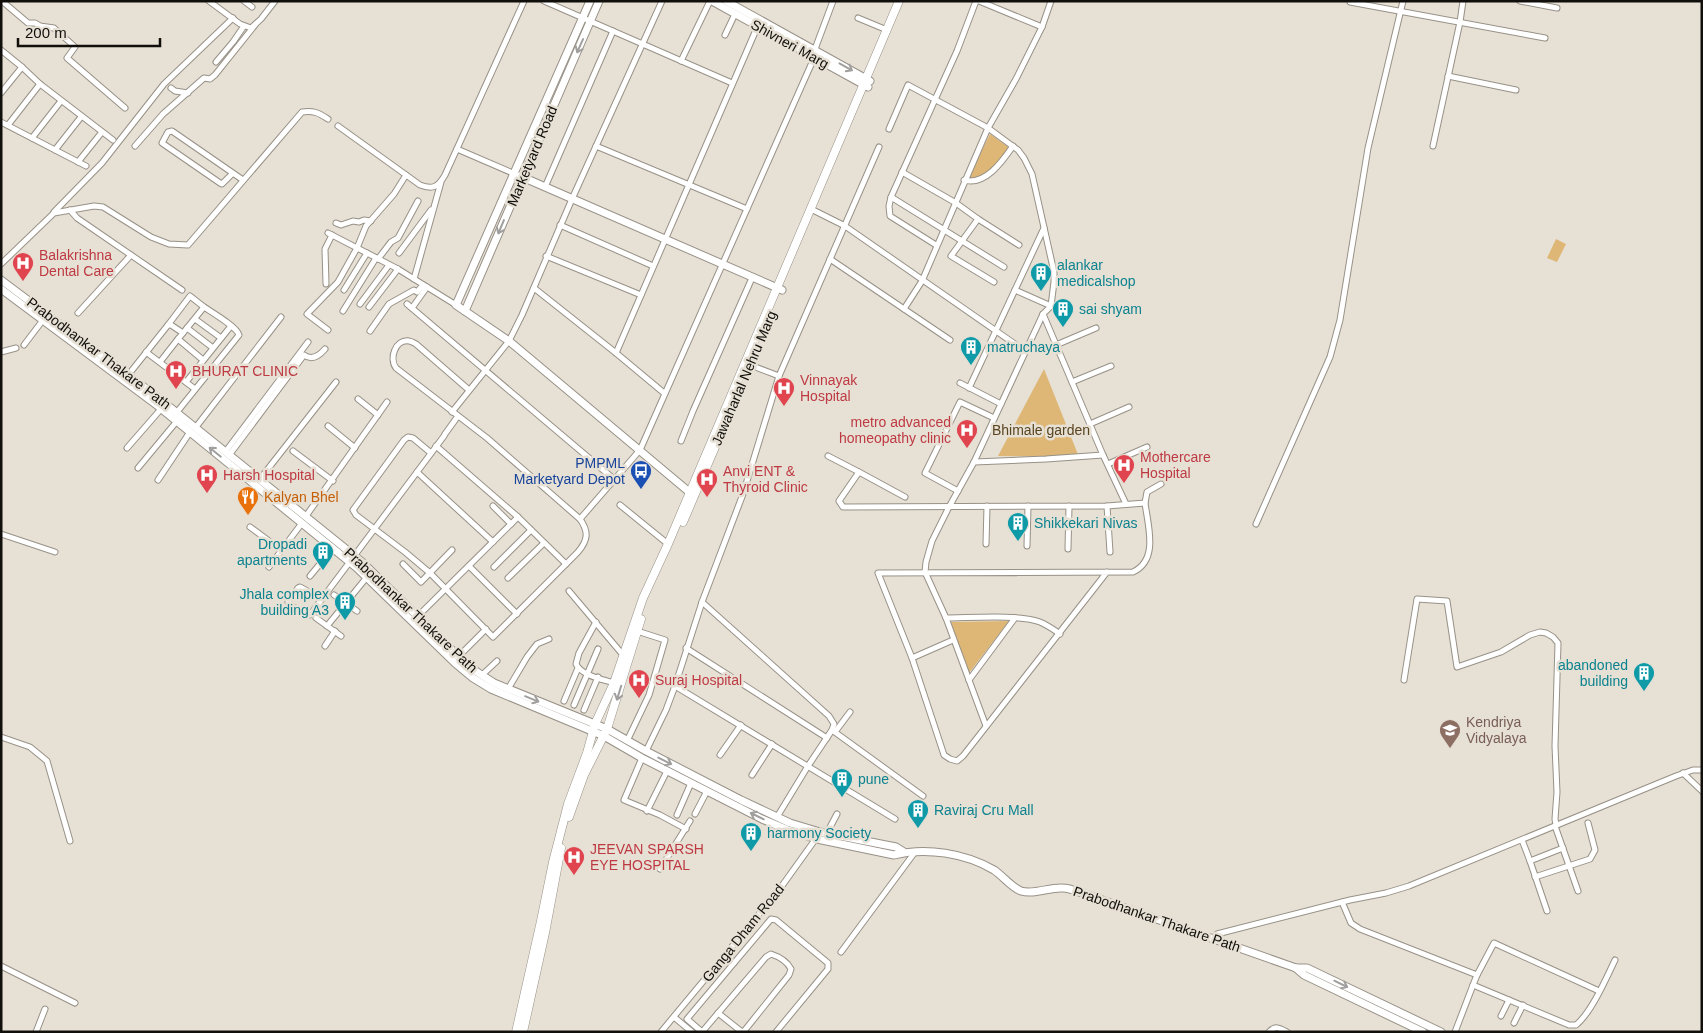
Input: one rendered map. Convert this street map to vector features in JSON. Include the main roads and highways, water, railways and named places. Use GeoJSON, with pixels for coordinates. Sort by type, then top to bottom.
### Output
{"type":"FeatureCollection","features":[{"type":"Feature","properties":{"kind":"main road","name":"Marketyard Road"},"geometry":{"type":"LineString","coordinates":[[590,1],[456,305],[466,311],[599,1]]}},
{"type":"Feature","properties":{"kind":"main road","name":"Shivneri Marg"},"geometry":{"type":"LineString","coordinates":[[711,1],[735,14],[759,23],[815,50],[867,83]]}},
{"type":"Feature","properties":{"kind":"main road","name":"Shivneri Marg"},"geometry":{"type":"LineString","coordinates":[[726,1],[814,58],[867,83]]}},
{"type":"Feature","properties":{"kind":"main road","name":"Jawaharlal Nehru Marg"},"geometry":{"type":"LineString","coordinates":[[867,83],[899,1]]}},
{"type":"Feature","properties":{"kind":"main road","name":"Jawaharlal Nehru Marg"},"geometry":{"type":"LineString","coordinates":[[590,755],[594,728],[614,683],[623,655],[867,83],[904,1]]}},
{"type":"Feature","properties":{"kind":"main road"},"geometry":{"type":"LineString","coordinates":[[515,174],[779,289]]}},
{"type":"Feature","properties":{"kind":"main road","name":"Prabodhankar Thakare Path"},"geometry":{"type":"LineString","coordinates":[[1,280],[129,374],[162,409],[177,421],[228,453],[260,479],[332,548],[352,559],[367,577],[456,664],[473,678],[491,689],[594,728]]}},
{"type":"Feature","properties":{"kind":"main road","name":"Prabodhankar Thakare Path"},"geometry":{"type":"LineString","coordinates":[[1,289],[154,399],[177,412],[193,430],[352,559],[418,616],[459,656],[482,676],[494,683],[627,741],[667,771],[762,819],[788,830],[817,839],[894,855],[904,852],[936,852],[965,858],[996,872],[1021,891],[1032,892],[1064,888],[1296,968],[1307,968],[1441,1032]]}},
{"type":"Feature","properties":{"kind":"main road","name":"Jawaharlal Nehru Marg"},"geometry":{"type":"LineString","coordinates":[[590,755],[605,733],[643,598],[750,365],[779,289]]}},
{"type":"Feature","properties":{"kind":"main road"},"geometry":{"type":"LineString","coordinates":[[466,311],[509,341],[692,494]]}},
{"type":"Feature","properties":{"kind":"main road","name":"Prabodhankar Thakare Path"},"geometry":{"type":"LineString","coordinates":[[605,733],[644,755],[777,817],[823,832],[896,847],[904,852]]}},
{"type":"Feature","properties":{"kind":"main road"},"geometry":{"type":"LineString","coordinates":[[516,1032],[553,862],[568,804],[590,755]]}},
{"type":"Feature","properties":{"kind":"main road"},"geometry":{"type":"LineString","coordinates":[[522,1032],[570,813],[590,755]]}},
{"type":"Feature","properties":{"kind":"main road","name":"Prabodhankar Thakare Path"},"geometry":{"type":"LineString","coordinates":[[1296,968],[1304,975],[1423,1032]]}},
{"type":"Feature","properties":{"kind":"place","name":"Balakrishna Dental Care"},"geometry":{"type":"Point","coordinates":[23,282]}},
{"type":"Feature","properties":{"kind":"place","name":"alankar medicalshop"},"geometry":{"type":"Point","coordinates":[1041,292]}},
{"type":"Feature","properties":{"kind":"place","name":"sai shyam"},"geometry":{"type":"Point","coordinates":[1063,328]}},
{"type":"Feature","properties":{"kind":"place","name":"matruchaya"},"geometry":{"type":"Point","coordinates":[971,366]}},
{"type":"Feature","properties":{"kind":"place","name":"BHURAT CLINIC"},"geometry":{"type":"Point","coordinates":[176,390]}},
{"type":"Feature","properties":{"kind":"place","name":"Vinnayak Hospital"},"geometry":{"type":"Point","coordinates":[784,407]}},
{"type":"Feature","properties":{"kind":"place","name":"metro advanced homeopathy clinic"},"geometry":{"type":"Point","coordinates":[967,449]}},
{"type":"Feature","properties":{"kind":"place","name":"Mothercare Hospital"},"geometry":{"type":"Point","coordinates":[1124,484]}},
{"type":"Feature","properties":{"kind":"place","name":"PMPML Marketyard Depot"},"geometry":{"type":"Point","coordinates":[641,490]}},
{"type":"Feature","properties":{"kind":"place","name":"Harsh Hospital"},"geometry":{"type":"Point","coordinates":[207,494]}},
{"type":"Feature","properties":{"kind":"place","name":"Anvi ENT & Thyroid Clinic"},"geometry":{"type":"Point","coordinates":[707,498]}},
{"type":"Feature","properties":{"kind":"place","name":"Kalyan Bhel"},"geometry":{"type":"Point","coordinates":[248,516]}},
{"type":"Feature","properties":{"kind":"place","name":"Shikkekari Nivas"},"geometry":{"type":"Point","coordinates":[1018,542]}},
{"type":"Feature","properties":{"kind":"place","name":"Dropadi apartments"},"geometry":{"type":"Point","coordinates":[323,571]}},
{"type":"Feature","properties":{"kind":"place","name":"Jhala complex building A3"},"geometry":{"type":"Point","coordinates":[345,621]}},
{"type":"Feature","properties":{"kind":"place","name":"abandoned building"},"geometry":{"type":"Point","coordinates":[1644,692]}},
{"type":"Feature","properties":{"kind":"place","name":"Suraj Hospital"},"geometry":{"type":"Point","coordinates":[639,699]}},
{"type":"Feature","properties":{"kind":"place","name":"Kendriya Vidyalaya"},"geometry":{"type":"Point","coordinates":[1450,749]}},
{"type":"Feature","properties":{"kind":"place","name":"pune"},"geometry":{"type":"Point","coordinates":[842,798]}},
{"type":"Feature","properties":{"kind":"place","name":"Raviraj Cru Mall"},"geometry":{"type":"Point","coordinates":[918,829]}},
{"type":"Feature","properties":{"kind":"place","name":"harmony Society"},"geometry":{"type":"Point","coordinates":[751,852]}},
{"type":"Feature","properties":{"kind":"place","name":"JEEVAN SPARSH EYE HOSPITAL"},"geometry":{"type":"Point","coordinates":[574,876]}},
{"type":"Feature","properties":{"kind":"park label","name":"Bhimale garden"},"geometry":{"type":"Point","coordinates":[1041,430]}}]}
